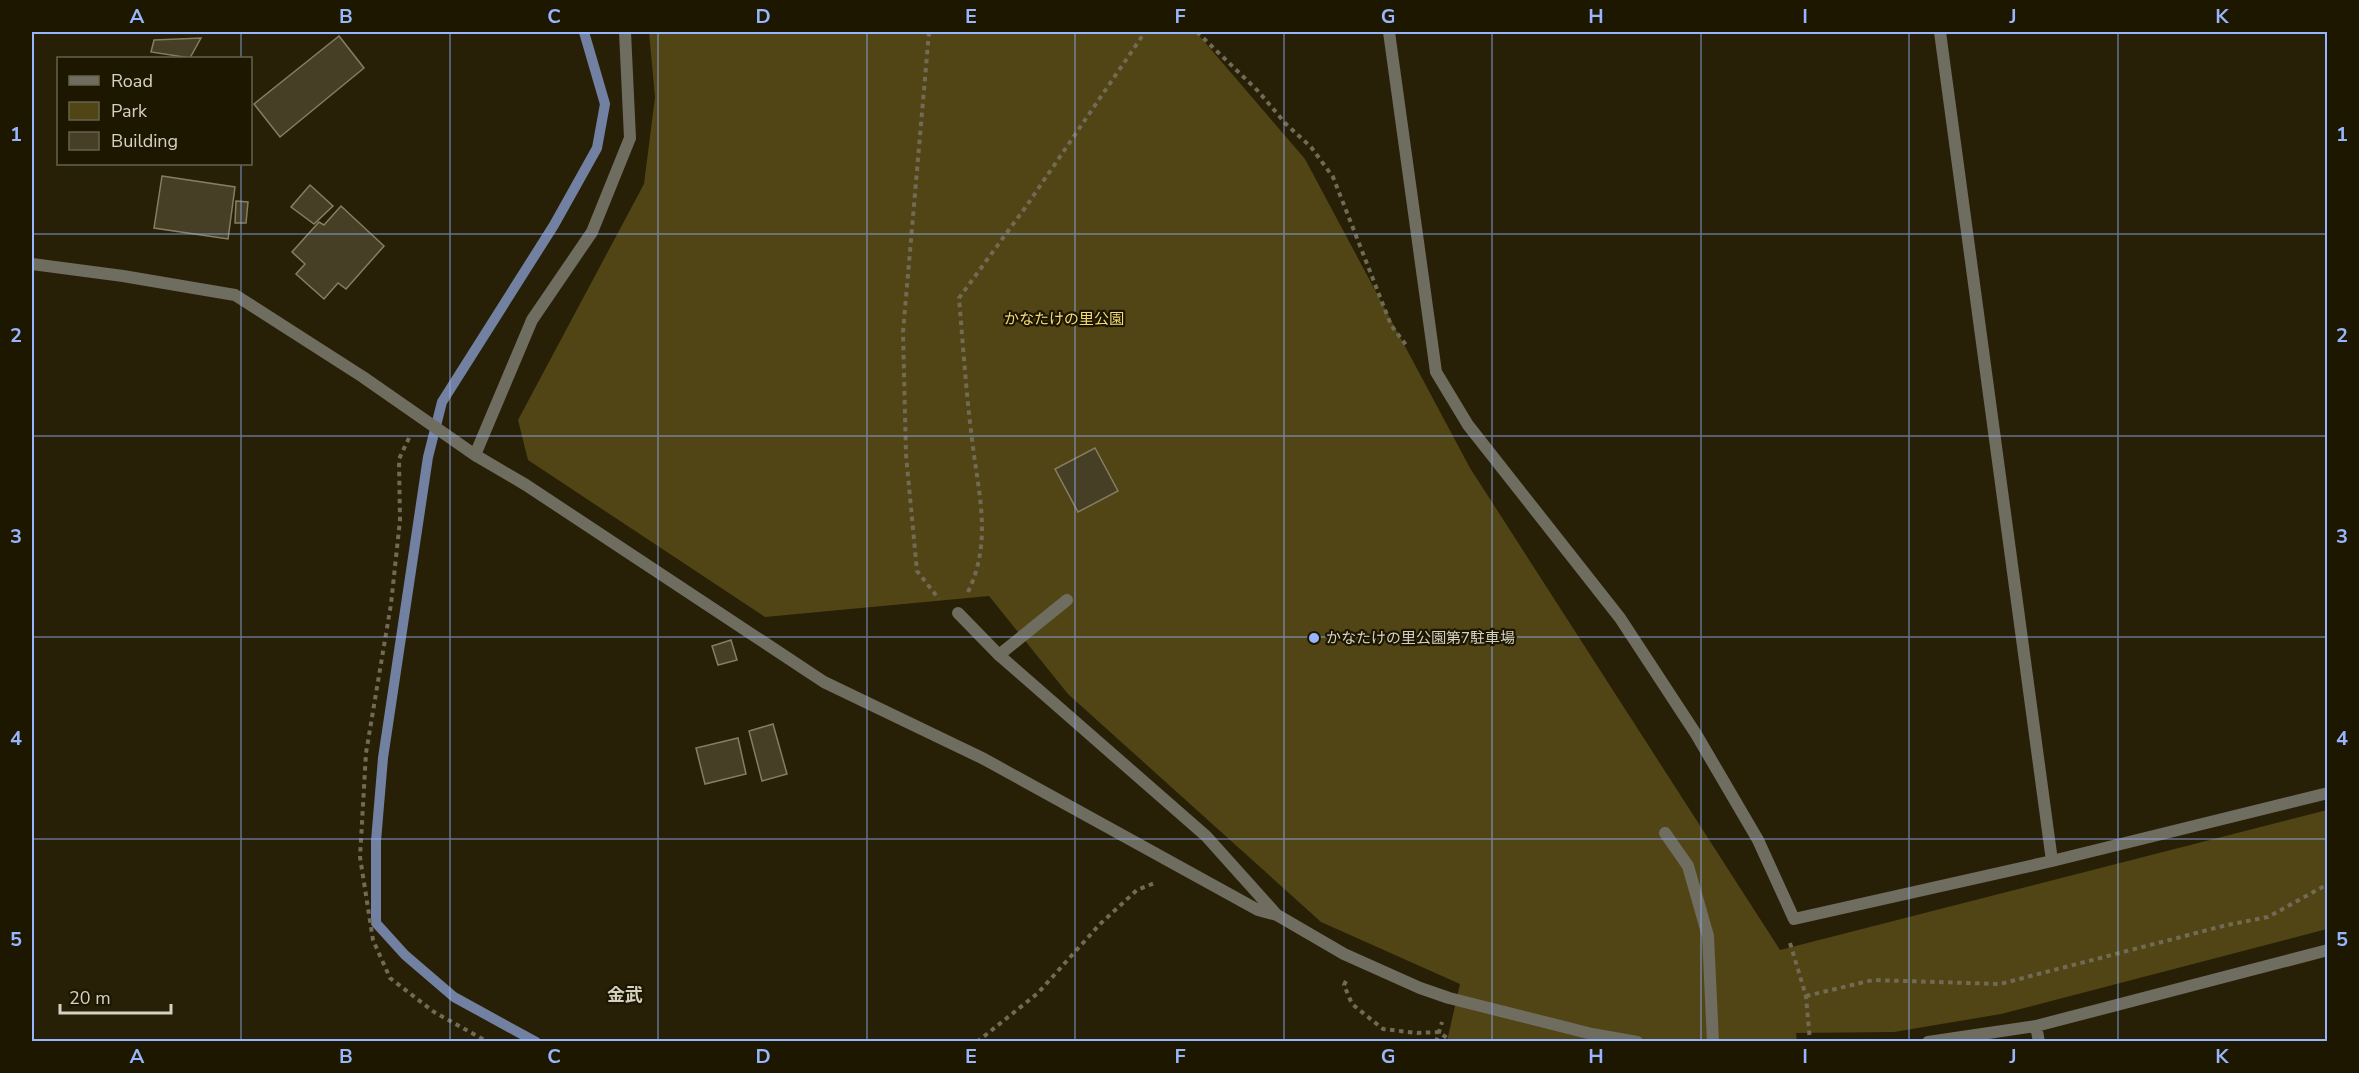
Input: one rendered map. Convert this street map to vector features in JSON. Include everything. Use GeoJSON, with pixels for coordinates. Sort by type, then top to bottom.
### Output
{"type":"FeatureCollection","features":[{"type":"Feature","properties":{"kind":"street"},"geometry":{"type":"LineString","coordinates":[[475,455],[532,320],[592,232],[630,138],[625,32]]}},
{"type":"Feature","properties":{"kind":"street"},"geometry":{"type":"LineString","coordinates":[[1389,32],[1436,372],[1468,425],[1620,618],[1696,734],[1758,840],[1794,919],[2052,861],[2328,793]]}},
{"type":"Feature","properties":{"kind":"street"},"geometry":{"type":"LineString","coordinates":[[1940,32],[2052,861]]}},
{"type":"Feature","properties":{"kind":"street"},"geometry":{"type":"LineString","coordinates":[[32,264],[123,276],[235,295],[363,376],[475,455],[526,485],[824,682],[984,759],[1258,910],[1277,915],[1354,958],[1420,988],[1449,998],[1592,1034],[1637,1041]]}},
{"type":"Feature","properties":{"kind":"street"},"geometry":{"type":"LineString","coordinates":[[999,655],[1067,600]]}},
{"type":"Feature","properties":{"kind":"street"},"geometry":{"type":"LineString","coordinates":[[958,613],[999,655],[1206,836],[1277,915]]}},
{"type":"Feature","properties":{"kind":"street"},"geometry":{"type":"LineString","coordinates":[[1665,833],[1688,866],[1708,936],[1713,1041]]}},
{"type":"Feature","properties":{"kind":"street"},"geometry":{"type":"LineString","coordinates":[[1929,1041],[2036,1026],[2328,950]]}},
{"type":"Feature","properties":{"kind":"street"},"geometry":{"type":"LineString","coordinates":[[2036,1026],[2038,1041]]}},
{"type":"Feature","properties":{"kind":"path"},"geometry":{"type":"LineString","coordinates":[[929,32],[903,332],[906,455],[917,571],[934,596],[958,613],[974,580],[984,532],[972,441],[959,298],[1025,208],[1145,32]]}},
{"type":"Feature","properties":{"kind":"path"},"geometry":{"type":"LineString","coordinates":[[1197,32],[1311,147],[1333,177],[1391,325],[1414,356],[1436,363]]}},
{"type":"Feature","properties":{"kind":"path"},"geometry":{"type":"LineString","coordinates":[[419,416],[399,459],[400,520],[391,604],[366,753],[360,857],[373,940],[390,978],[434,1012],[488,1041]]}},
{"type":"Feature","properties":{"kind":"path"},"geometry":{"type":"LineString","coordinates":[[977,1041],[1038,993],[1100,924],[1137,890],[1186,872]]}},
{"type":"Feature","properties":{"kind":"path"},"geometry":{"type":"LineString","coordinates":[[1806,996],[1873,980],[2000,984],[2268,916],[2328,884]]}},
{"type":"Feature","properties":{"kind":"path"},"geometry":{"type":"LineString","coordinates":[[1794,919],[1788,935],[1806,996],[1810,1041]]}},
{"type":"Feature","properties":{"kind":"path"},"geometry":{"type":"LineString","coordinates":[[1354,958],[1344,985],[1352,1004],[1383,1029],[1417,1033],[1438,1032],[1452,1041]]}},
{"type":"Feature","properties":{"kind":"green space","name":"かなたけの里公園"},"geometry":{"type":"Polygon","coordinates":[[[649,32],[1196,32],[1305,159],[1470,468],[1780,950],[2327,810],[2327,929],[2001,1014],[1894,1032],[1796,1033],[1797,1042],[1447,1041],[1460,984],[1321,922],[1068,694],[989,596],[765,617],[528,460],[518,420],[644,184],[655,97],[649,32]]]}},
{"type":"Feature","properties":{"kind":"building"},"geometry":{"type":"Polygon","coordinates":[[[339,36],[364,68],[280,137],[254,104],[339,36]]]}},
{"type":"Feature","properties":{"kind":"building"},"geometry":{"type":"Polygon","coordinates":[[[201,38],[191,57],[151,52],[154,40],[201,38]]]}},
{"type":"Feature","properties":{"kind":"building"},"geometry":{"type":"Polygon","coordinates":[[[162,176],[235,187],[228,239],[154,228],[162,176]]]}},
{"type":"Feature","properties":{"kind":"building"},"geometry":{"type":"Polygon","coordinates":[[[310,185],[333,206],[314,224],[291,207],[310,185]]]}},
{"type":"Feature","properties":{"kind":"building"},"geometry":{"type":"Polygon","coordinates":[[[236,201],[248,202],[246,223],[235,223],[236,201]]]}},
{"type":"Feature","properties":{"kind":"building"},"geometry":{"type":"Polygon","coordinates":[[[341,206],[384,246],[346,289],[338,283],[324,299],[296,274],[305,264],[292,252],[319,222],[324,225],[341,206]]]}},
{"type":"Feature","properties":{"kind":"building"},"geometry":{"type":"Polygon","coordinates":[[[1095,448],[1118,491],[1078,512],[1055,469],[1095,448]]]}},
{"type":"Feature","properties":{"kind":"building"},"geometry":{"type":"Polygon","coordinates":[[[731,640],[737,660],[718,665],[712,646],[731,640]]]}},
{"type":"Feature","properties":{"kind":"building"},"geometry":{"type":"Polygon","coordinates":[[[773,724],[787,774],[762,781],[749,731],[773,724]]]}},
{"type":"Feature","properties":{"kind":"building"},"geometry":{"type":"Polygon","coordinates":[[[738,738],[746,774],[705,784],[696,748],[738,738]]]}},
{"type":"Feature","properties":{"kind":"waterway"},"geometry":{"type":"LineString","coordinates":[[536,1042],[454,997],[405,955],[376,923],[376,841],[383,758],[428,457],[442,402],[554,225],[597,148],[605,104],[584,32]]}},
{"type":"Feature","properties":{"kind":"place","name":"かなたけの里公園第7駐車場"},"geometry":{"type":"Point","coordinates":[1314,638]}},
{"type":"Feature","properties":{"kind":"district","name":"金武"},"geometry":{"type":"Point","coordinates":[625,995]}}]}
